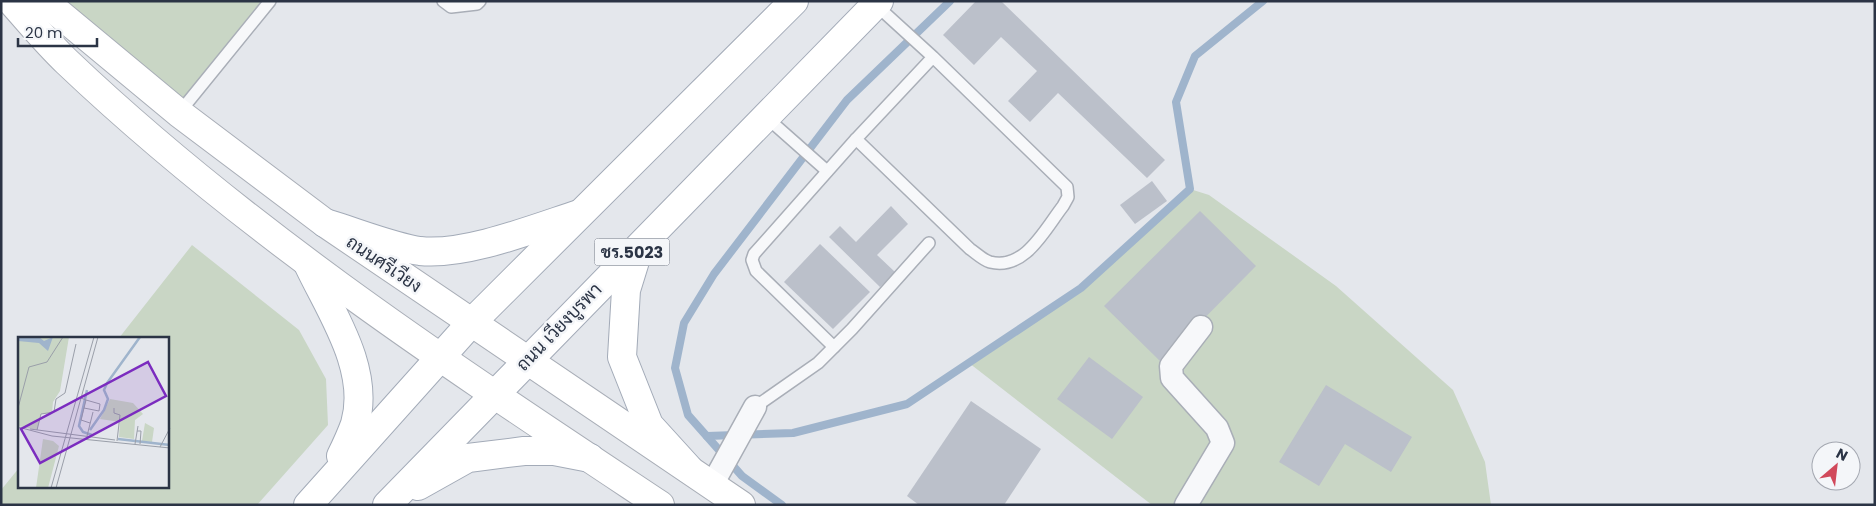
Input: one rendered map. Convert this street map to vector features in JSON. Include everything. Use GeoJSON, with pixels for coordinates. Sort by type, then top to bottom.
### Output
{"type":"FeatureCollection","features":[{"type":"Feature","properties":{"kind":"main road"},"geometry":{"type":"LineString","coordinates":[[11,1],[66,61],[127,116],[205,182],[308,264],[493,395],[660,505]]}},
{"type":"Feature","properties":{"kind":"main road","name":"ถนนศรีเวียง"},"geometry":{"type":"LineString","coordinates":[[44,1],[179,113],[325,223],[526,361],[690,469],[716,476],[741,505]]}},
{"type":"Feature","properties":{"kind":"main road","name":"ชร.5023"},"geometry":{"type":"LineString","coordinates":[[316,495],[471,323],[586,212],[794,1]]}},
{"type":"Feature","properties":{"kind":"main road","name":"ถนน เวียงบูรพา"},"geometry":{"type":"LineString","coordinates":[[387,505],[642,242],[774,124],[884,9]]}},
{"type":"Feature","properties":{"kind":"main road"},"geometry":{"type":"LineString","coordinates":[[325,223],[420,251],[458,249],[513,235],[586,212]]}},
{"type":"Feature","properties":{"kind":"main road"},"geometry":{"type":"LineString","coordinates":[[642,242],[626,290],[622,357],[649,425],[690,469]]}},
{"type":"Feature","properties":{"kind":"main road"},"geometry":{"type":"LineString","coordinates":[[308,264],[354,361],[358,396],[355,423],[340,460],[316,495]]}},
{"type":"Feature","properties":{"kind":"main road"},"geometry":{"type":"LineString","coordinates":[[393,505],[432,477],[468,458],[524,451],[554,451],[590,458]]}},
{"type":"Feature","properties":{"kind":"street"},"geometry":{"type":"LineString","coordinates":[[1186,505],[1223,443],[1217,428],[1172,378],[1171,366],[1201,327]]}},
{"type":"Feature","properties":{"kind":"street"},"geometry":{"type":"LineString","coordinates":[[716,476],[755,406]]}},
{"type":"Feature","properties":{"kind":"lane"},"geometry":{"type":"LineString","coordinates":[[179,113],[270,1]]}},
{"type":"Feature","properties":{"kind":"lane"},"geometry":{"type":"LineString","coordinates":[[443,1],[451,7],[477,4],[480,1]]}},
{"type":"Feature","properties":{"kind":"lane"},"geometry":{"type":"LineString","coordinates":[[856,139],[970,249],[988,262],[1006,264],[1022,257],[1063,206],[1068,197],[1067,187],[884,9]]}},
{"type":"Feature","properties":{"kind":"lane"},"geometry":{"type":"LineString","coordinates":[[834,347],[756,271],[752,260],[754,254],[827,171],[933,56]]}},
{"type":"Feature","properties":{"kind":"lane"},"geometry":{"type":"LineString","coordinates":[[774,124],[827,171]]}},
{"type":"Feature","properties":{"kind":"lane"},"geometry":{"type":"LineString","coordinates":[[755,406],[818,363],[929,243]]}},
{"type":"Feature","properties":{"kind":"green space"},"geometry":{"type":"Polygon","coordinates":[[[43,1],[272,1],[179,113],[43,1]]]}},
{"type":"Feature","properties":{"kind":"green space"},"geometry":{"type":"Polygon","coordinates":[[[1190,189],[1209,195],[1336,286],[1453,390],[1485,462],[1491,505],[1152,505],[969,363],[1081,288],[1190,189]]]}},
{"type":"Feature","properties":{"kind":"green space"},"geometry":{"type":"Polygon","coordinates":[[[192,245],[299,330],[326,379],[328,425],[257,505],[1,505],[1,490],[18,469],[18,488],[169,488],[169,337],[120,337],[192,245]]]}},
{"type":"Feature","properties":{"kind":"building"},"geometry":{"type":"Polygon","coordinates":[[[976,1],[1001,1],[1165,160],[1147,178],[1058,93],[1030,122],[1008,101],[1037,71],[1001,37],[974,65],[943,35],[976,1]]]}},
{"type":"Feature","properties":{"kind":"building"},"geometry":{"type":"Polygon","coordinates":[[[1152,181],[1167,201],[1135,224],[1120,205],[1152,181]]]}},
{"type":"Feature","properties":{"kind":"building"},"geometry":{"type":"Polygon","coordinates":[[[891,206],[908,224],[877,255],[895,272],[880,287],[829,237],[840,226],[856,242],[891,206]]]}},
{"type":"Feature","properties":{"kind":"building"},"geometry":{"type":"Polygon","coordinates":[[[1200,211],[1256,266],[1161,362],[1104,306],[1200,211]]]}},
{"type":"Feature","properties":{"kind":"building"},"geometry":{"type":"Polygon","coordinates":[[[820,244],[870,292],[833,329],[784,282],[820,244]]]}},
{"type":"Feature","properties":{"kind":"building"},"geometry":{"type":"Polygon","coordinates":[[[1089,357],[1143,397],[1112,439],[1057,399],[1089,357]]]}},
{"type":"Feature","properties":{"kind":"building"},"geometry":{"type":"Polygon","coordinates":[[[1326,385],[1412,437],[1391,472],[1345,444],[1319,486],[1279,462],[1326,385]]]}},
{"type":"Feature","properties":{"kind":"building"},"geometry":{"type":"Polygon","coordinates":[[[971,401],[1041,449],[1004,505],[919,505],[907,496],[971,401]]]}},
{"type":"Feature","properties":{"kind":"waterway"},"geometry":{"type":"LineString","coordinates":[[782,505],[742,476],[688,415],[675,368],[684,323],[714,274],[847,100],[950,1]]}},
{"type":"Feature","properties":{"kind":"waterway"},"geometry":{"type":"LineString","coordinates":[[707,436],[793,433],[907,404],[1081,288],[1190,189],[1176,102],[1195,56],[1263,1]]}}]}
